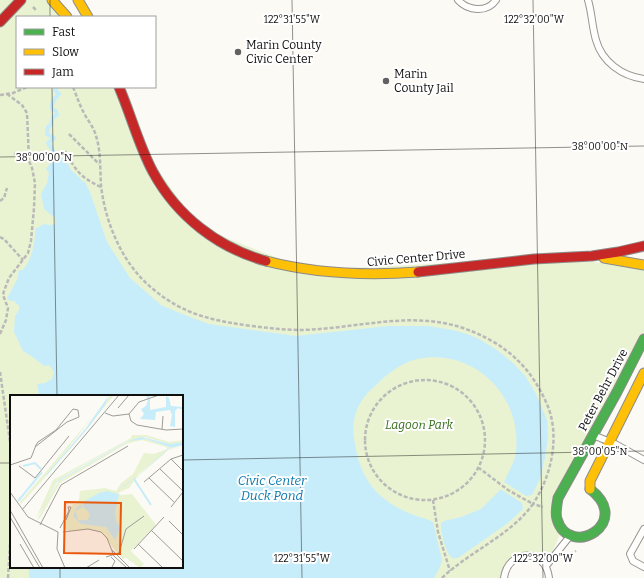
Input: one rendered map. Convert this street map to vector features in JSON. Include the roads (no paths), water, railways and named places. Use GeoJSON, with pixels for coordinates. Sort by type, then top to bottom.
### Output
{"type":"FeatureCollection","features":[{"type":"Feature","properties":{"kind":"street"},"geometry":{"type":"LineString","coordinates":[[0,22],[21,0]]}},
{"type":"Feature","properties":{"kind":"street"},"geometry":{"type":"LineString","coordinates":[[52,0],[66,16]]}},
{"type":"Feature","properties":{"kind":"street"},"geometry":{"type":"LineString","coordinates":[[78,0],[87,16]]}},
{"type":"Feature","properties":{"kind":"street","name":"Civic Center Drive"},"geometry":{"type":"LineString","coordinates":[[119,88],[147,161],[169,197],[185,216],[198,227],[225,244],[251,256],[274,263],[309,270],[367,275],[414,273],[535,259],[592,256],[644,246]]}},
{"type":"Feature","properties":{"kind":"street","name":"Civic Center Drive"},"geometry":{"type":"LineString","coordinates":[[592,256],[644,265]]}},
{"type":"Feature","properties":{"kind":"street","name":"Peter Behr Drive"},"geometry":{"type":"LineString","coordinates":[[571,534],[560,526],[557,521],[556,510],[558,498],[617,392],[644,339]]}},
{"type":"Feature","properties":{"kind":"street"},"geometry":{"type":"LineString","coordinates":[[571,534],[586,537],[592,536],[603,524],[605,512],[602,500],[590,488],[590,481],[644,373]]}},
{"type":"Feature","properties":{"kind":"lane"},"geometry":{"type":"LineString","coordinates":[[458,0],[463,5],[473,9],[485,8],[496,0]]}},
{"type":"Feature","properties":{"kind":"lane"},"geometry":{"type":"LineString","coordinates":[[588,0],[596,40],[605,58],[621,72],[644,79]]}},
{"type":"Feature","properties":{"kind":"lane"},"geometry":{"type":"LineString","coordinates":[[593,434],[644,460]]}},
{"type":"Feature","properties":{"kind":"lane"},"geometry":{"type":"LineString","coordinates":[[644,529],[630,554],[633,561],[644,567]]}},
{"type":"Feature","properties":{"kind":"lane"},"geometry":{"type":"LineString","coordinates":[[546,566],[571,534]]}},
{"type":"Feature","properties":{"kind":"lane"},"geometry":{"type":"LineString","coordinates":[[504,578],[507,567],[511,562],[521,556],[532,556],[542,562],[546,566],[549,578]]}},
{"type":"Feature","properties":{"kind":"water","name":"Civic Center Duck Pond"},"geometry":{"type":"Polygon","coordinates":[[[60,158],[65,158],[71,170],[85,182],[90,192],[107,242],[130,278],[161,305],[182,314],[209,324],[296,336],[388,326],[428,326],[453,330],[470,335],[497,350],[513,363],[526,377],[536,394],[547,420],[548,437],[545,458],[540,479],[532,495],[526,496],[504,482],[513,463],[516,451],[516,430],[511,411],[502,394],[490,380],[475,368],[457,360],[438,357],[417,359],[405,363],[390,373],[364,397],[356,411],[354,419],[354,435],[356,451],[361,466],[367,480],[376,492],[388,502],[400,509],[433,522],[442,560],[434,578],[29,578],[29,568],[183,568],[183,395],[39,395],[37,384],[45,383],[52,379],[54,372],[49,365],[44,366],[23,351],[14,332],[15,316],[19,310],[19,306],[14,301],[10,301],[7,298],[17,280],[19,270],[23,270],[31,256],[35,239],[35,229],[44,224],[55,224],[55,218],[44,209],[41,194],[47,183],[49,173],[46,169],[52,161],[56,162],[60,158]]]}},
{"type":"Feature","properties":{"kind":"water"},"geometry":{"type":"Polygon","coordinates":[[[500,490],[522,503],[523,509],[508,523],[458,558],[452,558],[444,542],[441,531],[441,523],[481,509],[500,490]]]}},
{"type":"Feature","properties":{"kind":"waterway"},"geometry":{"type":"LineString","coordinates":[[56,88],[55,90],[59,94],[52,104],[52,109],[56,111],[57,115],[53,117],[51,125],[48,127],[47,134],[54,138],[48,143],[54,152],[56,162]]}},
{"type":"Feature","properties":{"kind":"place","name":"Marin County Civic Center"},"geometry":{"type":"Point","coordinates":[238,52]}},
{"type":"Feature","properties":{"kind":"place","name":"Marin County Jail"},"geometry":{"type":"Point","coordinates":[386,81]}},
{"type":"Feature","properties":{"kind":"park label","name":"Lagoon Park"},"geometry":{"type":"Point","coordinates":[419,425]}}]}
